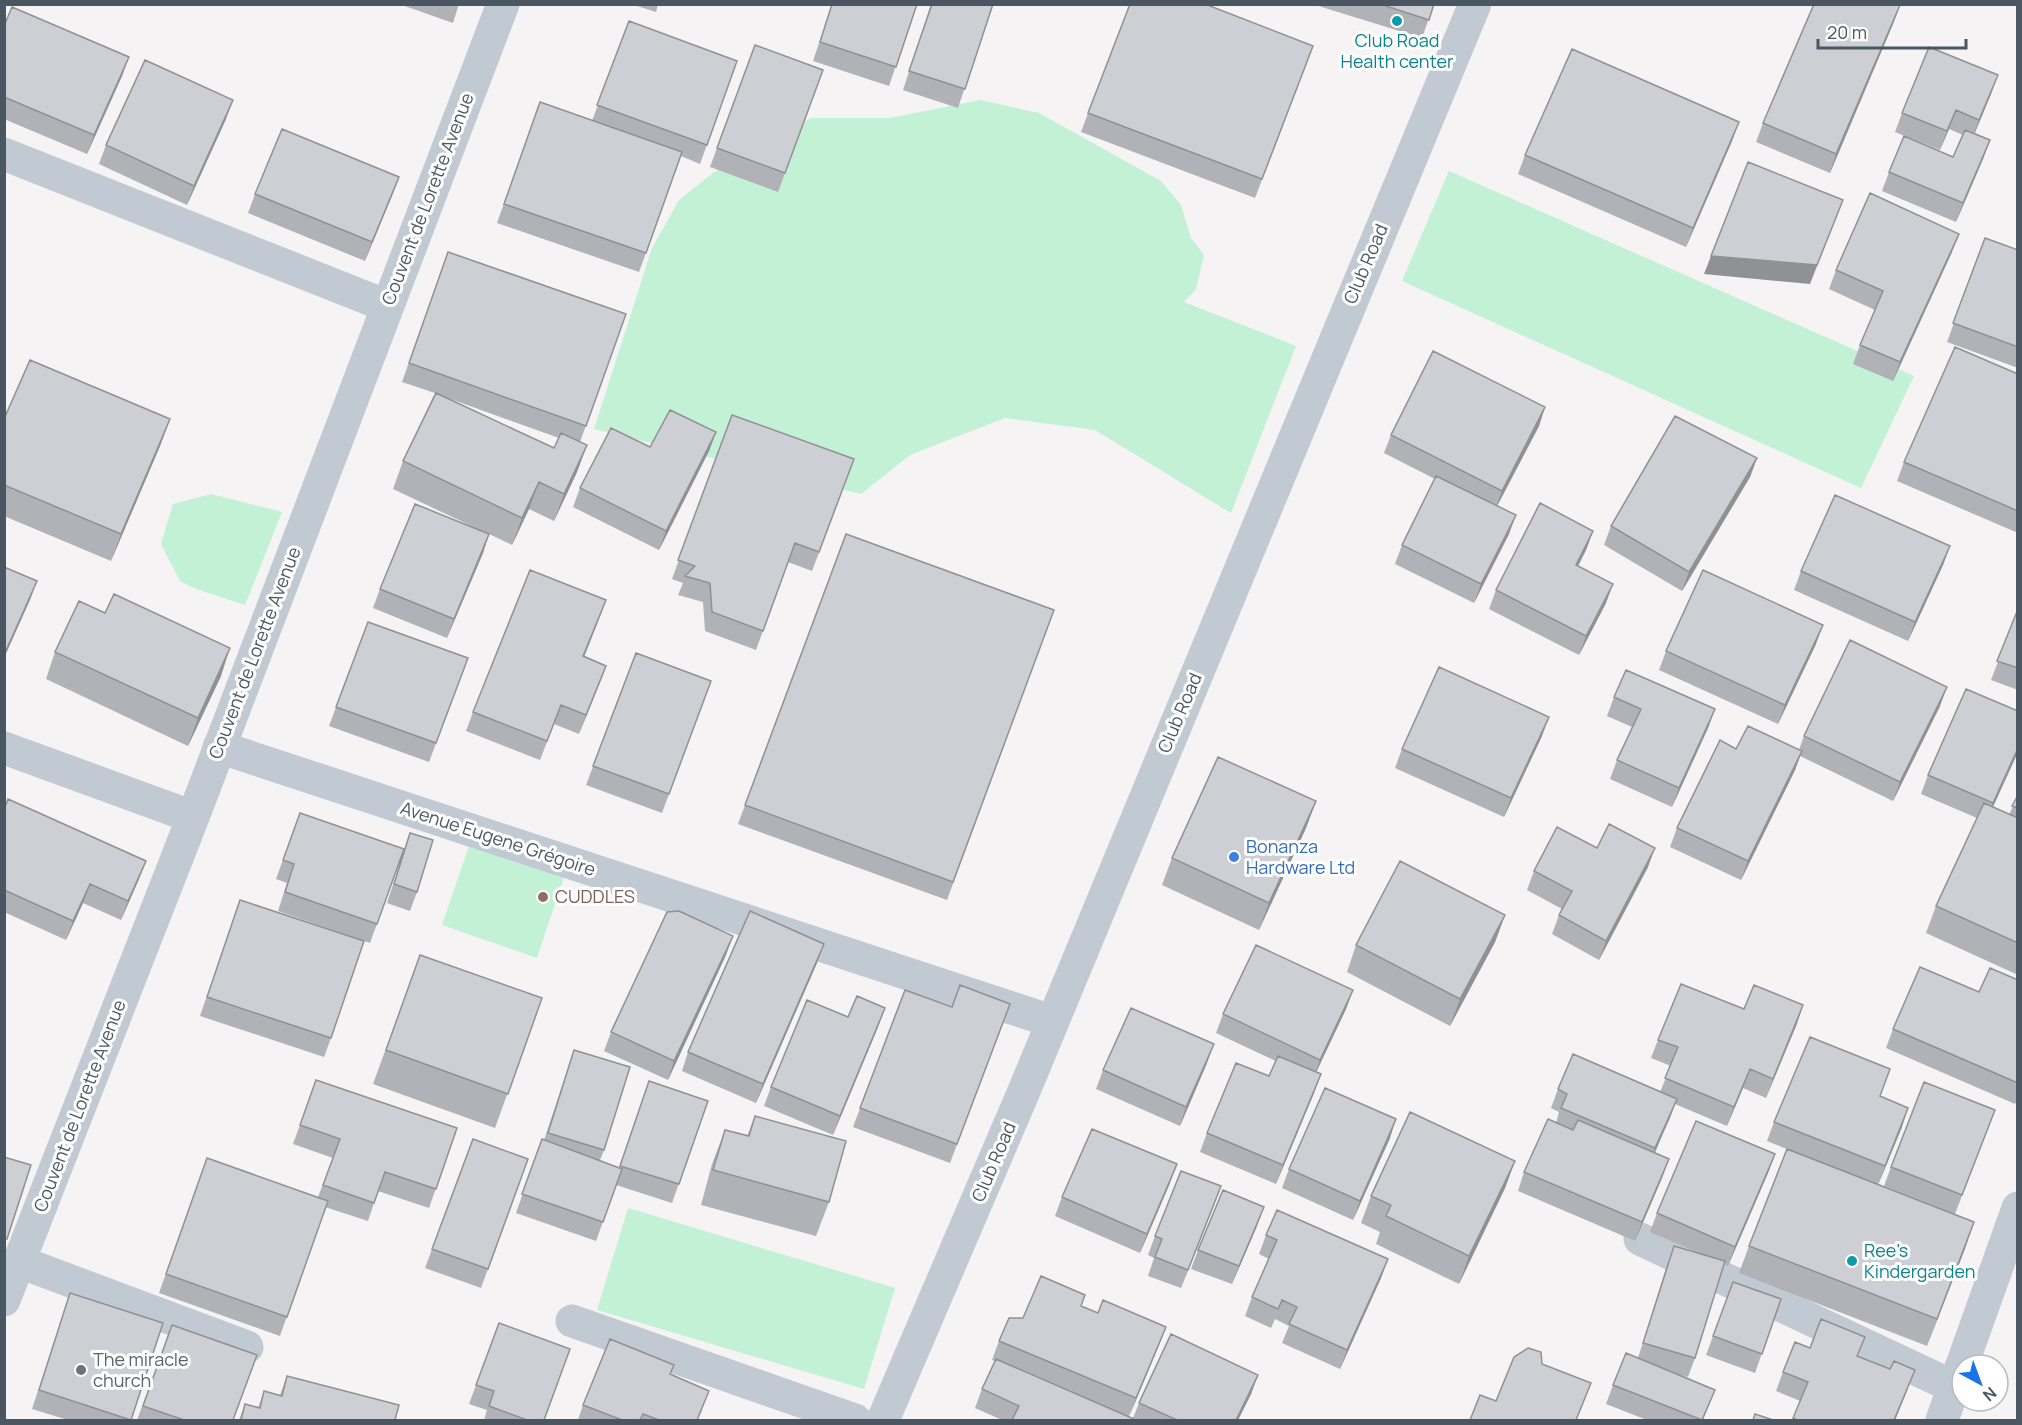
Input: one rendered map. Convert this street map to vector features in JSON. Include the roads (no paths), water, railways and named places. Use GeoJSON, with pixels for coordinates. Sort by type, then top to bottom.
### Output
{"type":"FeatureCollection","features":[{"type":"Feature","properties":{"kind":"street","name":"Couvent de Lorette Avenue"},"geometry":{"type":"LineString","coordinates":[[4,1300],[193,817],[503,4]]}},
{"type":"Feature","properties":{"kind":"street","name":"Club Road"},"geometry":{"type":"LineString","coordinates":[[883,1420],[1475,4]]}},
{"type":"Feature","properties":{"kind":"street"},"geometry":{"type":"LineString","coordinates":[[4,154],[387,306]]}},
{"type":"Feature","properties":{"kind":"street","name":"Avenue Eugene Grégoire"},"geometry":{"type":"LineString","coordinates":[[219,747],[1051,1021]]}},
{"type":"Feature","properties":{"kind":"street"},"geometry":{"type":"LineString","coordinates":[[4,748],[193,817]]}},
{"type":"Feature","properties":{"kind":"street"},"geometry":{"type":"LineString","coordinates":[[1967,1353],[2018,1208]]}},
{"type":"Feature","properties":{"kind":"street"},"geometry":{"type":"LineString","coordinates":[[1640,1239],[1950,1368]]}},
{"type":"Feature","properties":{"kind":"street"},"geometry":{"type":"LineString","coordinates":[[20,1262],[247,1347]]}},
{"type":"Feature","properties":{"kind":"street"},"geometry":{"type":"LineString","coordinates":[[572,1321],[855,1420]]}},
{"type":"Feature","properties":{"kind":"street"},"geometry":{"type":"LineString","coordinates":[[1942,1420],[1950,1399]]}},
{"type":"Feature","properties":{"kind":"place","name":"Club Road Health center"},"geometry":{"type":"Point","coordinates":[1397,21]}},
{"type":"Feature","properties":{"kind":"place","name":"Bonanza Hardware Ltd"},"geometry":{"type":"Point","coordinates":[1234,857]}},
{"type":"Feature","properties":{"kind":"place","name":"CUDDLES"},"geometry":{"type":"Point","coordinates":[543,897]}},
{"type":"Feature","properties":{"kind":"place","name":"Ree's Kindergarden"},"geometry":{"type":"Point","coordinates":[1852,1261]}},
{"type":"Feature","properties":{"kind":"place","name":"The miracle church"},"geometry":{"type":"Point","coordinates":[81,1370]}}]}
